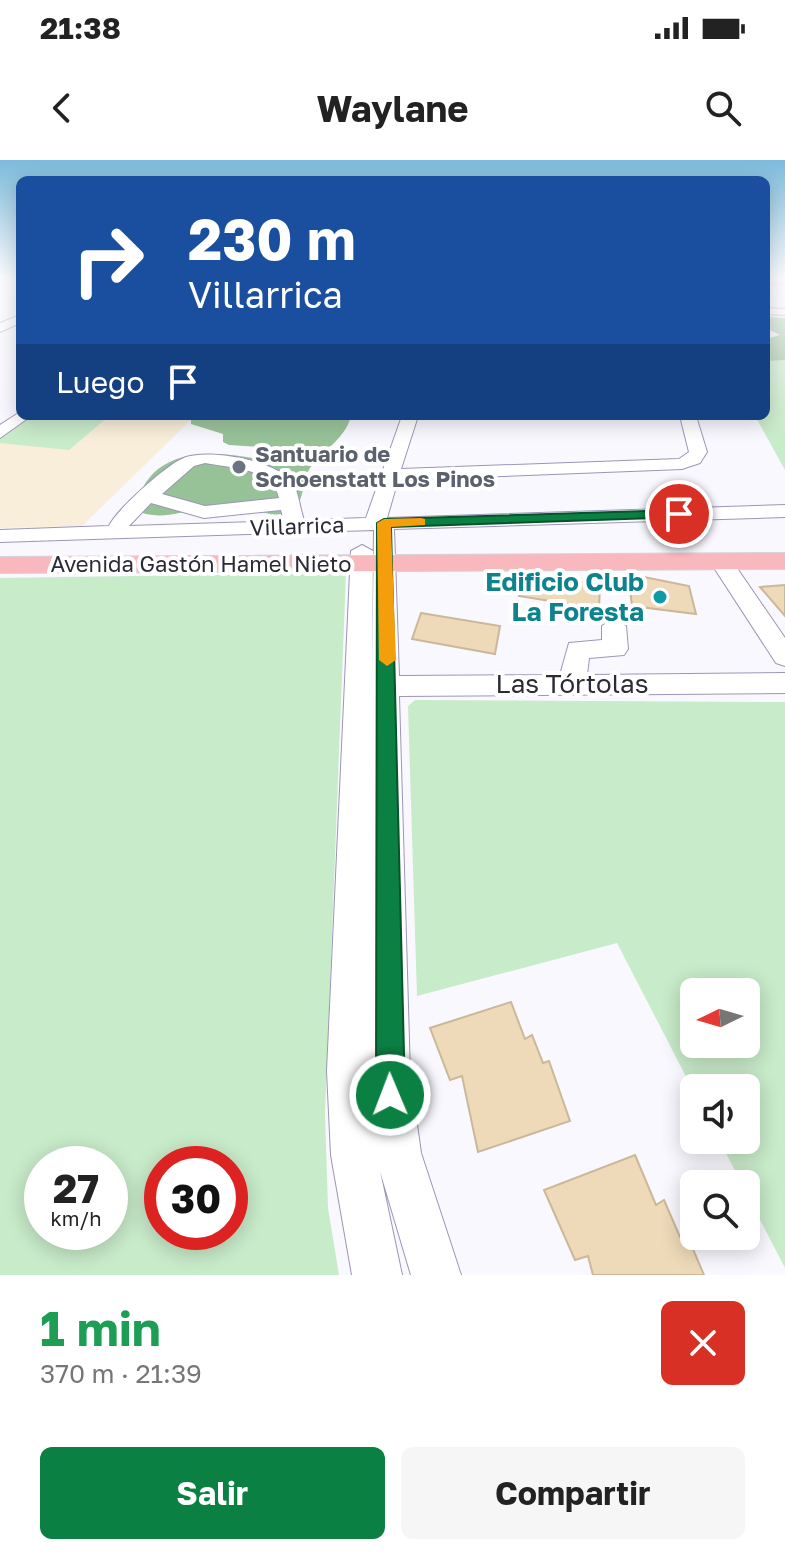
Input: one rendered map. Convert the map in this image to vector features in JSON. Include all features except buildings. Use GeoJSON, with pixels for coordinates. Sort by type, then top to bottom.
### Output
{"type":"FeatureCollection","features":[{"type":"Feature","properties":{"kind":"main road","name":"Avenida Gastón Hamel Nieto"},"geometry":{"type":"LineString","coordinates":[[0,552],[378,543],[785,549]]}},
{"type":"Feature","properties":{"kind":"main road","name":"Avenida Gastón Hamel Nieto"},"geometry":{"type":"LineString","coordinates":[[0,565],[378,543],[785,561]]}},
{"type":"Feature","properties":{"kind":"street"},"geometry":{"type":"LineString","coordinates":[[0,433],[18,420]]}},
{"type":"Feature","properties":{"kind":"street"},"geometry":{"type":"LineString","coordinates":[[377,1275],[354,1155],[348,1071],[374,686],[378,543],[409,420]]}},
{"type":"Feature","properties":{"kind":"street"},"geometry":{"type":"LineString","coordinates":[[398,469],[682,464],[694,459],[698,452],[689,420]]}},
{"type":"Feature","properties":{"kind":"street"},"geometry":{"type":"LineString","coordinates":[[116,533],[123,517],[188,462],[205,458],[266,470],[285,486],[295,526]]}},
{"type":"Feature","properties":{"kind":"street"},"geometry":{"type":"LineString","coordinates":[[148,496],[204,512],[290,503]]}},
{"type":"Feature","properties":{"kind":"street","name":"Villarrica"},"geometry":{"type":"LineString","coordinates":[[0,536],[295,526],[378,543],[785,511]]}},
{"type":"Feature","properties":{"kind":"street"},"geometry":{"type":"LineString","coordinates":[[720,560],[785,657]]}},
{"type":"Feature","properties":{"kind":"street"},"geometry":{"type":"LineString","coordinates":[[572,683],[578,649],[615,649],[614,626]]}},
{"type":"Feature","properties":{"kind":"street","name":"Las Tórtolas"},"geometry":{"type":"LineString","coordinates":[[374,686],[785,683]]}},
{"type":"Feature","properties":{"kind":"street"},"geometry":{"type":"LineString","coordinates":[[374,686],[392,1114],[408,1194],[436,1275]]}},
{"type":"Feature","properties":{"kind":"shaded area"},"geometry":{"type":"Polygon","coordinates":[[[24,420],[191,420],[82,526],[0,528],[0,438],[24,420]]]}},
{"type":"Feature","properties":{"kind":"green space"},"geometry":{"type":"Polygon","coordinates":[[[770,330],[785,330],[785,360],[770,361],[770,338],[780,335],[770,330]]]}},
{"type":"Feature","properties":{"kind":"green space"},"geometry":{"type":"Polygon","coordinates":[[[770,358],[785,358],[785,470],[757,420],[770,420],[770,358]]]}},
{"type":"Feature","properties":{"kind":"green space"},"geometry":{"type":"Polygon","coordinates":[[[26,420],[104,420],[69,450],[0,443],[0,439],[26,420]]]}},
{"type":"Feature","properties":{"kind":"green space"},"geometry":{"type":"Polygon","coordinates":[[[191,420],[350,420],[344,432],[310,468],[299,503],[290,511],[274,514],[230,503],[170,515],[146,514],[135,510],[143,487],[156,471],[173,461],[192,455],[214,454],[279,463],[289,462],[298,453],[293,449],[229,445],[223,442],[223,434],[191,424],[191,420]]]}},
{"type":"Feature","properties":{"kind":"green space"},"geometry":{"type":"Polygon","coordinates":[[[346,573],[325,1114],[328,1208],[339,1275],[0,1275],[0,578],[346,573]]]}},
{"type":"Feature","properties":{"kind":"green space"},"geometry":{"type":"Polygon","coordinates":[[[415,700],[785,702],[785,1268],[760,1220],[760,1170],[735,1170],[726,1154],[760,1154],[760,1074],[685,1074],[617,943],[417,996],[408,706],[415,700]]]}},
{"type":"Feature","properties":{"kind":"slow traffic"},"geometry":{"type":"LineString","coordinates":[[387,660],[384,523],[421,522]]}},
{"type":"Feature","properties":{"kind":"place","name":"Santuario de Schoenstatt Los Pinos"},"geometry":{"type":"Point","coordinates":[239,467]}},
{"type":"Feature","properties":{"kind":"place","name":"Edificio Club La Foresta"},"geometry":{"type":"Point","coordinates":[660,597]}},
{"type":"Feature","properties":{"kind":"route"},"geometry":{"type":"LineString","coordinates":[[390,1095],[384,523],[679,514]]}}]}
